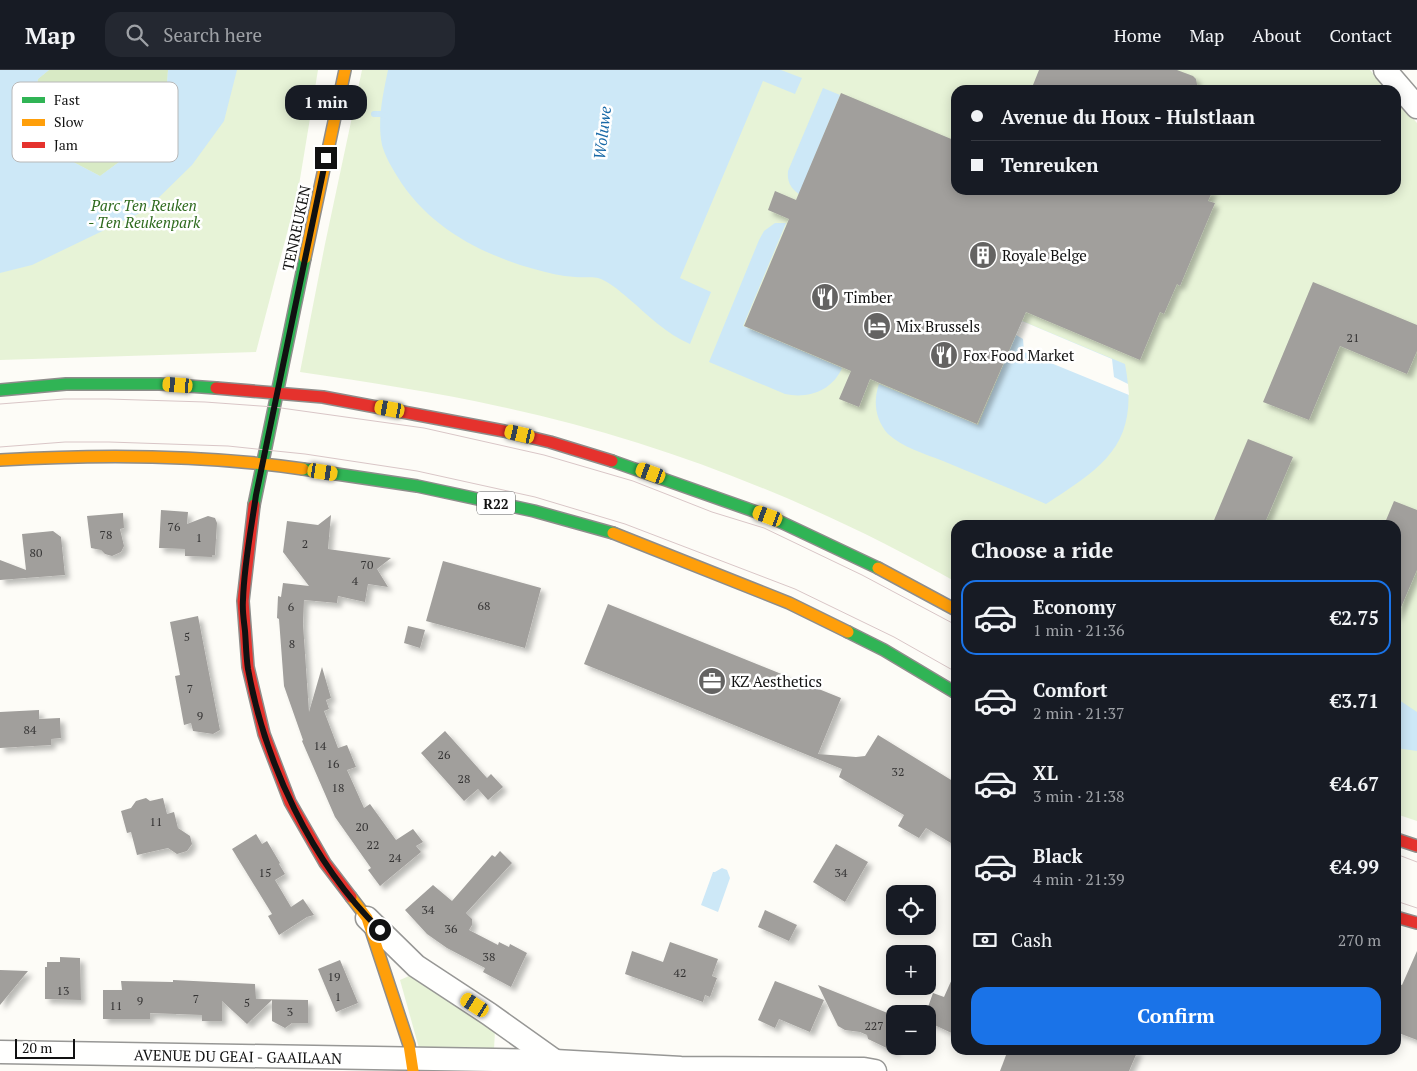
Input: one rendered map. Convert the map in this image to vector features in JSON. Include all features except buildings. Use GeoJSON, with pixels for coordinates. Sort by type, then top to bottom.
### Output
{"type":"FeatureCollection","features":[{"type":"Feature","properties":{"kind":"main road","name":"TENREUKEN"},"geometry":{"type":"LineString","coordinates":[[345,70],[277,393],[250,536],[243,601],[248,668],[264,734],[290,802],[325,863],[367,918],[409,1045],[412,1065]]}},
{"type":"Feature","properties":{"kind":"main road"},"geometry":{"type":"LineString","coordinates":[[0,390],[66,384],[151,384],[277,393],[332,399],[504,431],[550,442],[625,465],[768,516],[868,563],[951,607]]}},
{"type":"Feature","properties":{"kind":"main road","name":"R22"},"geometry":{"type":"LineString","coordinates":[[0,460],[65,456],[160,456],[264,463],[427,488],[534,511],[619,535],[789,603],[884,650],[951,690]]}},
{"type":"Feature","properties":{"kind":"main road"},"geometry":{"type":"LineString","coordinates":[[1401,841],[1417,846]]}},
{"type":"Feature","properties":{"kind":"main road"},"geometry":{"type":"LineString","coordinates":[[1401,918],[1417,923]]}},
{"type":"Feature","properties":{"kind":"street"},"geometry":{"type":"LineString","coordinates":[[1385,70],[1398,85]]}},
{"type":"Feature","properties":{"kind":"street"},"geometry":{"type":"LineString","coordinates":[[1401,88],[1417,107]]}},
{"type":"Feature","properties":{"kind":"street"},"geometry":{"type":"LineString","coordinates":[[367,918],[416,966],[489,1014],[555,1061]]}},
{"type":"Feature","properties":{"kind":"street","name":"AVENUE DU GEAI - GAAILAAN"},"geometry":{"type":"LineString","coordinates":[[0,1052],[412,1065],[555,1061],[681,1068],[864,1069],[875,1071]]}},
{"type":"Feature","properties":{"kind":"green space","name":"Parc Ten Reuken - Ten Reukenpark"},"geometry":{"type":"Polygon","coordinates":[[[0,70],[318,70],[298,191],[256,352],[0,360],[0,70]]]}},
{"type":"Feature","properties":{"kind":"green space"},"geometry":{"type":"Polygon","coordinates":[[[49,70],[168,70],[167,82],[37,82],[38,79],[49,70]]]}},
{"type":"Feature","properties":{"kind":"green space"},"geometry":{"type":"Polygon","coordinates":[[[362,70],[1370,70],[1384,85],[951,85],[951,195],[1401,195],[1401,105],[1417,123],[1417,821],[1401,816],[1401,520],[951,520],[951,579],[848,526],[792,500],[678,456],[620,437],[502,407],[300,372],[362,70]]]}},
{"type":"Feature","properties":{"kind":"green space"},"geometry":{"type":"Polygon","coordinates":[[[73,162],[119,162],[100,176],[73,162]]]}},
{"type":"Feature","properties":{"kind":"green space"},"geometry":{"type":"Polygon","coordinates":[[[409,976],[495,1031],[494,1049],[419,1048],[400,980],[409,976]]]}},
{"type":"Feature","properties":{"kind":"water"},"geometry":{"type":"Polygon","coordinates":[[[0,70],[49,70],[38,79],[37,82],[12,82],[12,162],[73,162],[100,176],[119,162],[178,162],[178,82],[167,82],[168,70],[237,70],[224,121],[192,165],[146,210],[32,265],[0,273],[0,70]]]}},
{"type":"Feature","properties":{"kind":"water"},"geometry":{"type":"Polygon","coordinates":[[[388,70],[781,70],[802,78],[795,94],[763,81],[680,278],[711,292],[690,344],[665,330],[620,291],[605,281],[595,278],[570,277],[549,273],[514,263],[456,236],[423,210],[397,176],[386,157],[382,145],[380,117],[388,70]]]}},
{"type":"Feature","properties":{"kind":"water"},"geometry":{"type":"Polygon","coordinates":[[[823,88],[840,95],[799,194],[790,184],[788,171],[823,88]]]}},
{"type":"Feature","properties":{"kind":"water"},"geometry":{"type":"Polygon","coordinates":[[[775,223],[786,223],[743,326],[842,368],[838,376],[826,388],[811,394],[785,394],[709,362],[759,240],[764,231],[775,223]]]}},
{"type":"Feature","properties":{"kind":"water"},"geometry":{"type":"Polygon","coordinates":[[[1022,321],[1125,364],[1128,391],[1127,414],[1122,433],[1114,449],[1086,477],[1046,504],[900,443],[888,434],[880,422],[876,410],[879,384],[978,425],[1022,321]]]}},
{"type":"Feature","properties":{"kind":"water"},"geometry":{"type":"Polygon","coordinates":[[[1401,701],[1417,712],[1417,751],[1401,749],[1401,701]]]}},
{"type":"Feature","properties":{"kind":"water"},"geometry":{"type":"Polygon","coordinates":[[[722,868],[727,870],[730,878],[718,912],[701,905],[713,872],[722,868]]]}},
{"type":"Feature","properties":{"kind":"pier"},"geometry":{"type":"Polygon","coordinates":[[[1022,321],[1112,359],[1114,377],[1128,384],[1129,395],[1024,352],[1023,339],[1016,335],[1022,321]]]}},
{"type":"Feature","properties":{"kind":"waterway","name":"Woluwe"},"geometry":{"type":"LineString","coordinates":[[374,114],[389,117]]}},
{"type":"Feature","properties":{"kind":"tram line"},"geometry":{"type":"LineString","coordinates":[[0,404],[64,399],[108,399],[205,402],[274,407],[424,428],[544,455],[633,481],[712,512],[764,528],[862,575],[951,622]]}},
{"type":"Feature","properties":{"kind":"tram line"},"geometry":{"type":"LineString","coordinates":[[0,447],[65,442],[228,446],[305,454],[417,471],[535,497],[625,524],[795,589],[894,637],[951,669]]}},
{"type":"Feature","properties":{"kind":"tram line"},"geometry":{"type":"LineString","coordinates":[[1401,856],[1417,862]]}},
{"type":"Feature","properties":{"kind":"tram line"},"geometry":{"type":"LineString","coordinates":[[1401,903],[1417,908]]}},
{"type":"Feature","properties":{"kind":"traffic: fast"},"geometry":{"type":"LineString","coordinates":[[254,505],[305,258]]}},
{"type":"Feature","properties":{"kind":"traffic: fast"},"geometry":{"type":"LineString","coordinates":[[0,390],[66,384],[160,384],[216,388]]}},
{"type":"Feature","properties":{"kind":"traffic: fast"},"geometry":{"type":"LineString","coordinates":[[612,461],[768,516],[878,568]]}},
{"type":"Feature","properties":{"kind":"traffic: fast"},"geometry":{"type":"LineString","coordinates":[[303,469],[417,486],[534,511],[613,533]]}},
{"type":"Feature","properties":{"kind":"traffic: fast"},"geometry":{"type":"LineString","coordinates":[[848,632],[884,650],[951,690]]}},
{"type":"Feature","properties":{"kind":"traffic: slow"},"geometry":{"type":"LineString","coordinates":[[305,258],[345,70]]}},
{"type":"Feature","properties":{"kind":"traffic: slow"},"geometry":{"type":"LineString","coordinates":[[0,460],[114,456],[189,458],[227,460],[303,469]]}},
{"type":"Feature","properties":{"kind":"traffic: slow"},"geometry":{"type":"LineString","coordinates":[[613,533],[789,603],[848,632]]}},
{"type":"Feature","properties":{"kind":"traffic: slow"},"geometry":{"type":"LineString","coordinates":[[878,568],[951,607]]}},
{"type":"Feature","properties":{"kind":"traffic: slow"},"geometry":{"type":"LineString","coordinates":[[351,897],[367,918],[409,1045],[413,1071]]}},
{"type":"Feature","properties":{"kind":"traffic: jam"},"geometry":{"type":"LineString","coordinates":[[216,388],[323,397],[504,431],[550,442],[612,461]]}},
{"type":"Feature","properties":{"kind":"traffic: jam"},"geometry":{"type":"LineString","coordinates":[[254,505],[243,601],[248,667],[264,734],[290,802],[325,863],[351,897]]}},
{"type":"Feature","properties":{"kind":"traffic: jam"},"geometry":{"type":"LineString","coordinates":[[1401,841],[1417,846]]}},
{"type":"Feature","properties":{"kind":"traffic: jam"},"geometry":{"type":"LineString","coordinates":[[1401,918],[1417,923]]}},
{"type":"Feature","properties":{"kind":"place","name":"Royale Belge"},"geometry":{"type":"Point","coordinates":[983,255]}},
{"type":"Feature","properties":{"kind":"place","name":"Timber"},"geometry":{"type":"Point","coordinates":[825,297]}},
{"type":"Feature","properties":{"kind":"place","name":"Mix Brussels"},"geometry":{"type":"Point","coordinates":[877,326]}},
{"type":"Feature","properties":{"kind":"place","name":"Fox Food Market"},"geometry":{"type":"Point","coordinates":[944,355]}},
{"type":"Feature","properties":{"kind":"place","name":"KZ Aesthetics"},"geometry":{"type":"Point","coordinates":[712,681]}},
{"type":"Feature","properties":{"kind":"route"},"geometry":{"type":"LineString","coordinates":[[326,158],[256,495],[243,601],[248,668],[264,734],[290,802],[325,863],[367,918],[380,930]]}}]}
